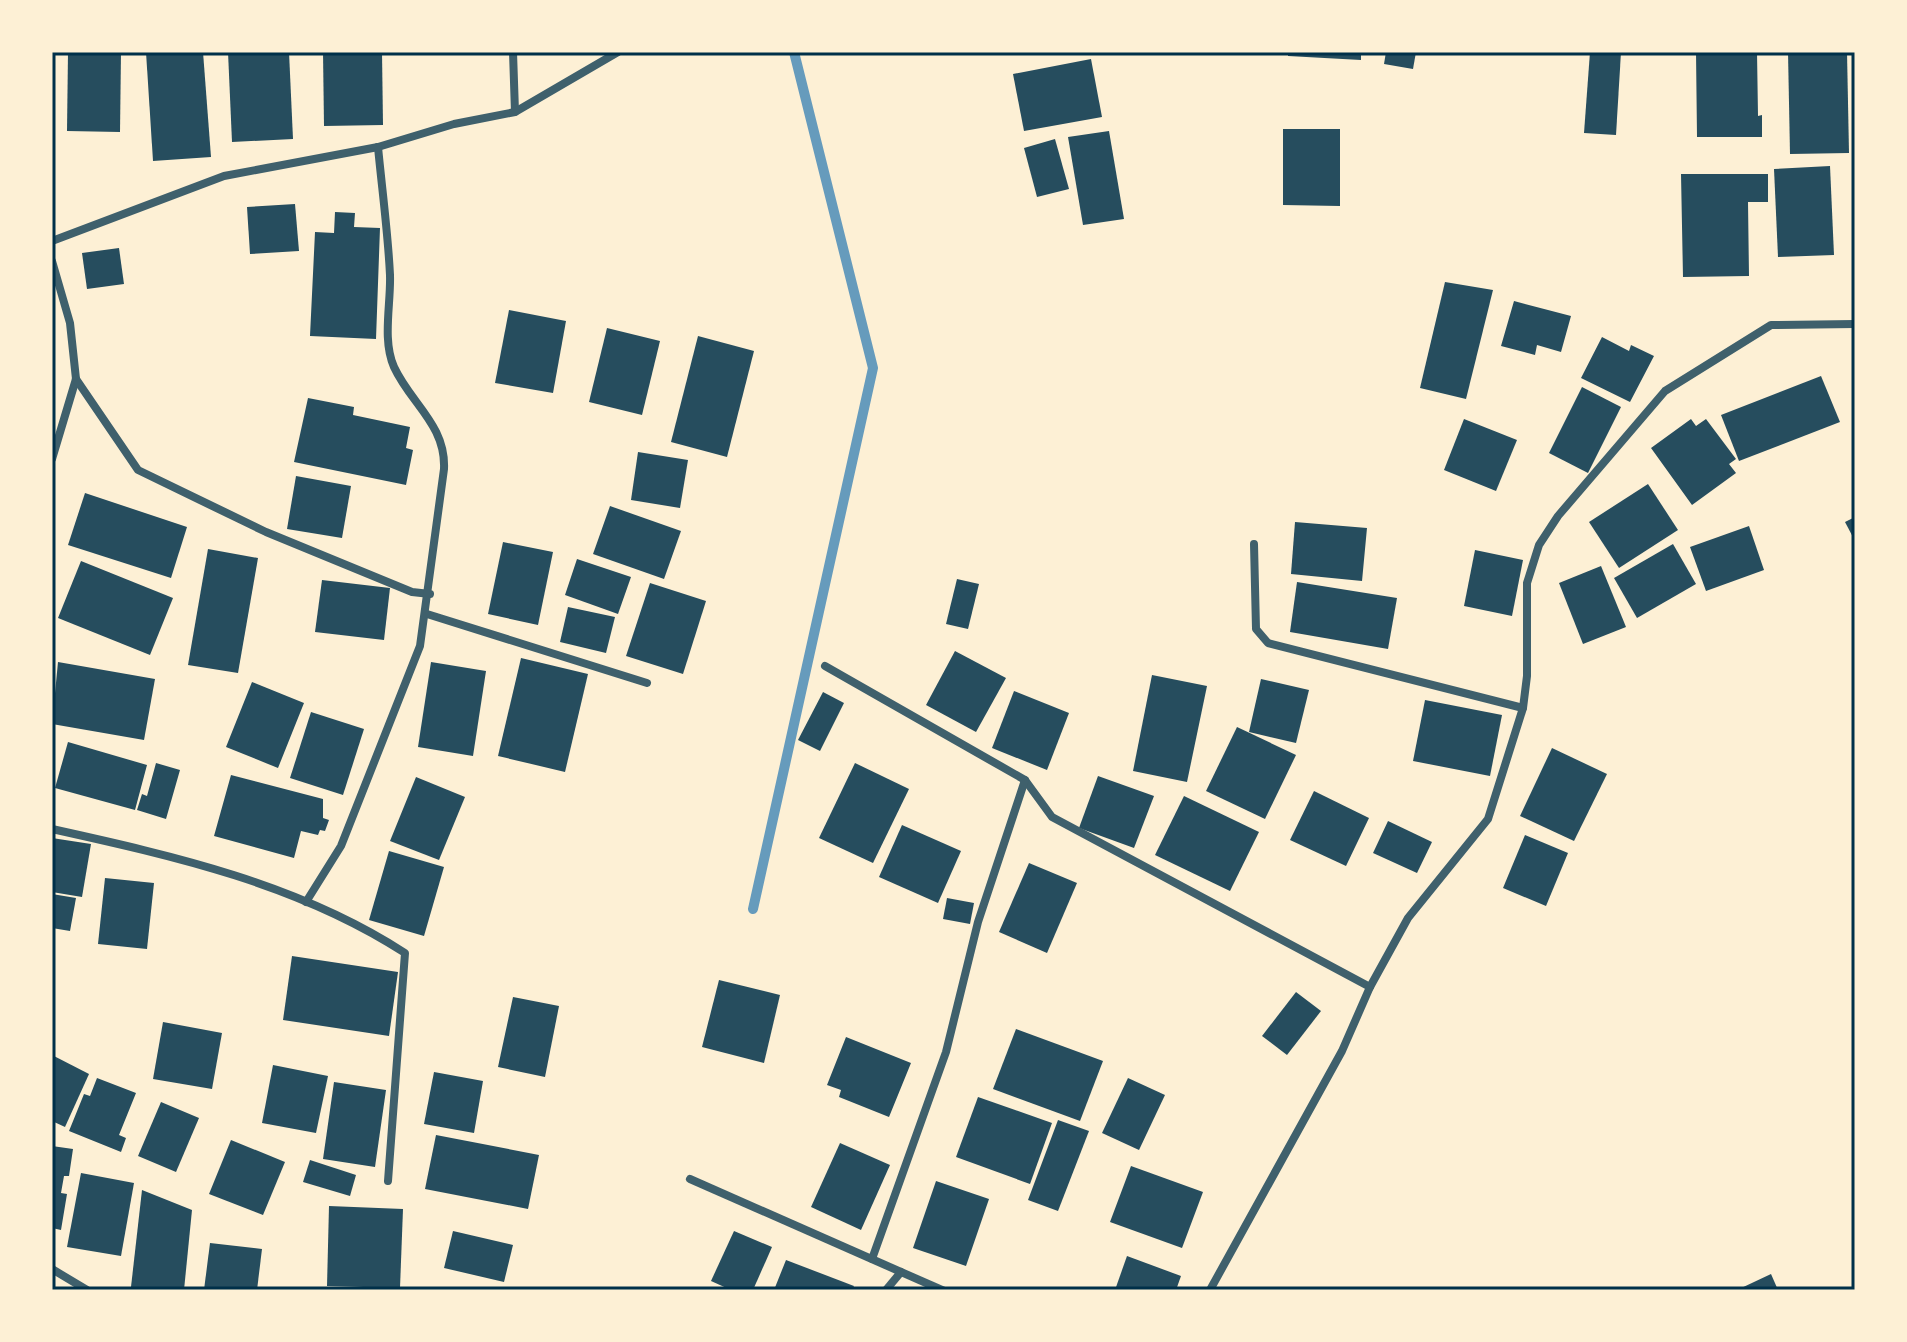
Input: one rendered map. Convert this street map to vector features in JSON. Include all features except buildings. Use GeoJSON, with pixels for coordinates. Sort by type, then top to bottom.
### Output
{"type":"FeatureCollection","features":[{"type":"Feature","properties":{"kind":"street"},"geometry":{"type":"LineString","coordinates":[[513,52],[515,112]]}},
{"type":"Feature","properties":{"kind":"street"},"geometry":{"type":"LineString","coordinates":[[52,241],[224,176],[378,147],[454,124],[515,112],[618,52]]}},
{"type":"Feature","properties":{"kind":"street"},"geometry":{"type":"LineString","coordinates":[[306,902],[341,846],[420,646],[430,594],[445,450],[439,433],[394,367],[389,348],[390,274],[378,147]]}},
{"type":"Feature","properties":{"kind":"street"},"geometry":{"type":"LineString","coordinates":[[52,261],[70,323],[76,379],[52,459]]}},
{"type":"Feature","properties":{"kind":"street"},"geometry":{"type":"LineString","coordinates":[[1210,1290],[1342,1051],[1370,987],[1408,918],[1488,819],[1523,708],[1527,676],[1527,583],[1539,545],[1558,516],[1665,391],[1771,325],[1855,324]]}},
{"type":"Feature","properties":{"kind":"street"},"geometry":{"type":"LineString","coordinates":[[76,379],[138,470],[266,532],[412,592],[430,594]]}},
{"type":"Feature","properties":{"kind":"street"},"geometry":{"type":"LineString","coordinates":[[1254,544],[1256,629],[1268,643],[1523,708]]}},
{"type":"Feature","properties":{"kind":"street"},"geometry":{"type":"LineString","coordinates":[[427,614],[647,683]]}},
{"type":"Feature","properties":{"kind":"street"},"geometry":{"type":"LineString","coordinates":[[825,666],[1025,780],[1052,817],[1370,987]]}},
{"type":"Feature","properties":{"kind":"street"},"geometry":{"type":"LineString","coordinates":[[872,1259],[946,1052],[978,922],[1025,780]]}},
{"type":"Feature","properties":{"kind":"street"},"geometry":{"type":"LineString","coordinates":[[52,829],[204,864],[366,928],[405,953],[388,1181]]}},
{"type":"Feature","properties":{"kind":"street"},"geometry":{"type":"LineString","coordinates":[[690,1179],[942,1290]]}},
{"type":"Feature","properties":{"kind":"street"},"geometry":{"type":"LineString","coordinates":[[52,1269],[87,1290]]}},
{"type":"Feature","properties":{"kind":"street"},"geometry":{"type":"LineString","coordinates":[[886,1290],[901,1272]]}},
{"type":"Feature","properties":{"kind":"waterway"},"geometry":{"type":"LineString","coordinates":[[753,909],[873,368],[794,52]]}}]}
